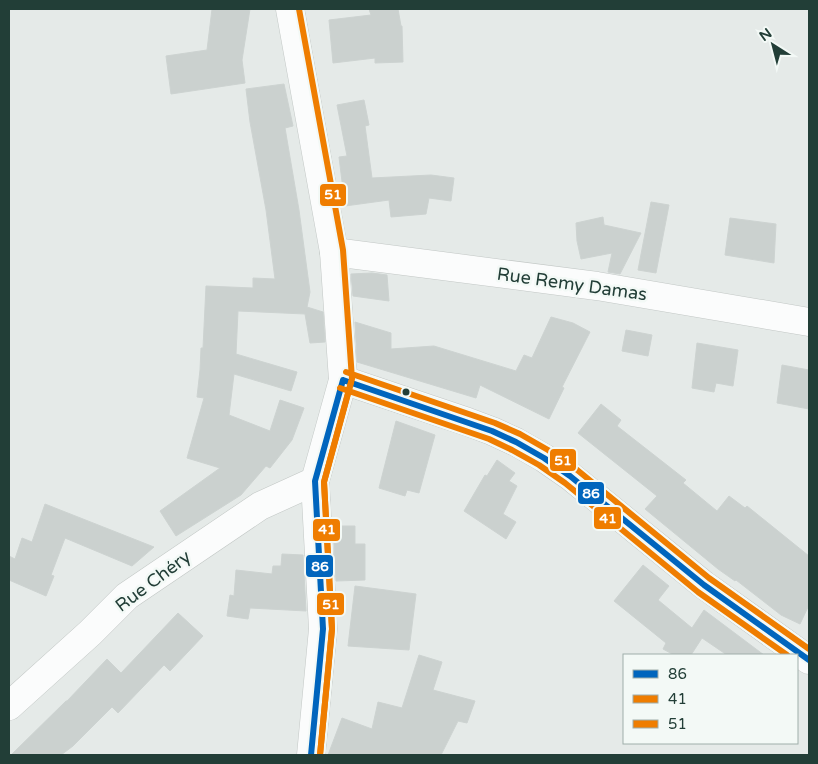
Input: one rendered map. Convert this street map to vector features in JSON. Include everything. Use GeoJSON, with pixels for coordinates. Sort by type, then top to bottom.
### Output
{"type":"FeatureCollection","features":[{"type":"Feature","properties":{"kind":"street"},"geometry":{"type":"LineString","coordinates":[[290,9],[334,252],[343,380],[314,482],[323,629],[311,755]]}},
{"type":"Feature","properties":{"kind":"street","name":"Rue Remy Damas"},"geometry":{"type":"LineString","coordinates":[[334,252],[597,286],[809,322]]}},
{"type":"Feature","properties":{"kind":"street"},"geometry":{"type":"LineString","coordinates":[[343,380],[492,431],[544,458],[570,476],[704,585],[809,660]]}},
{"type":"Feature","properties":{"kind":"street","name":"Rue Chéry"},"geometry":{"type":"LineString","coordinates":[[9,706],[90,633],[127,596],[260,506],[314,482]]}},
{"type":"Feature","properties":{"kind":"building"},"geometry":{"type":"Polygon","coordinates":[[[212,9],[250,9],[242,60],[245,83],[171,94],[166,56],[207,50],[212,9]]]}},
{"type":"Feature","properties":{"kind":"building"},"geometry":{"type":"Polygon","coordinates":[[[369,9],[398,9],[402,26],[403,62],[375,63],[375,58],[333,63],[329,20],[371,15],[369,9]]]}},
{"type":"Feature","properties":{"kind":"building"},"geometry":{"type":"Polygon","coordinates":[[[284,84],[293,126],[285,128],[310,292],[307,307],[323,312],[325,342],[310,343],[305,314],[238,311],[236,354],[297,372],[291,391],[234,374],[229,415],[270,431],[280,400],[304,408],[292,440],[270,468],[266,466],[241,495],[176,536],[160,511],[220,468],[187,458],[204,398],[197,397],[201,348],[203,348],[206,286],[253,288],[253,278],[275,279],[266,210],[246,89],[284,84]]]}},
{"type":"Feature","properties":{"kind":"building"},"geometry":{"type":"Polygon","coordinates":[[[364,100],[369,125],[365,126],[372,178],[431,175],[454,178],[451,201],[429,198],[426,214],[391,217],[389,200],[345,206],[339,157],[347,156],[337,105],[364,100]]]}},
{"type":"Feature","properties":{"kind":"building"},"geometry":{"type":"Polygon","coordinates":[[[651,202],[669,205],[656,273],[638,270],[651,202]]]}},
{"type":"Feature","properties":{"kind":"building"},"geometry":{"type":"Polygon","coordinates":[[[603,217],[604,225],[641,233],[620,274],[608,272],[612,253],[581,259],[576,223],[603,217]]]}},
{"type":"Feature","properties":{"kind":"building"},"geometry":{"type":"Polygon","coordinates":[[[730,218],[776,224],[774,263],[725,255],[730,218]]]}},
{"type":"Feature","properties":{"kind":"building"},"geometry":{"type":"Polygon","coordinates":[[[372,273],[387,275],[389,301],[353,296],[351,274],[372,273]]]}},
{"type":"Feature","properties":{"kind":"building"},"geometry":{"type":"Polygon","coordinates":[[[551,317],[573,323],[590,332],[562,387],[564,388],[549,419],[480,385],[476,398],[357,362],[355,322],[391,333],[391,349],[434,346],[516,371],[524,355],[532,358],[551,317]]]}},
{"type":"Feature","properties":{"kind":"building"},"geometry":{"type":"Polygon","coordinates":[[[626,330],[652,335],[648,356],[622,351],[626,330]]]}},
{"type":"Feature","properties":{"kind":"building"},"geometry":{"type":"Polygon","coordinates":[[[697,343],[738,350],[733,386],[716,383],[714,392],[692,388],[697,343]]]}},
{"type":"Feature","properties":{"kind":"building"},"geometry":{"type":"Polygon","coordinates":[[[782,365],[809,370],[809,409],[777,403],[782,365]]]}},
{"type":"Feature","properties":{"kind":"building"},"geometry":{"type":"Polygon","coordinates":[[[601,404],[621,420],[617,426],[686,480],[683,483],[717,511],[729,496],[745,508],[747,506],[809,556],[809,605],[800,624],[781,615],[736,580],[718,569],[645,509],[657,496],[578,433],[601,404]]]}},
{"type":"Feature","properties":{"kind":"building"},"geometry":{"type":"Polygon","coordinates":[[[396,421],[435,435],[419,493],[407,490],[405,496],[379,488],[396,421]]]}},
{"type":"Feature","properties":{"kind":"building"},"geometry":{"type":"Polygon","coordinates":[[[497,460],[515,473],[509,481],[517,486],[503,514],[516,522],[506,539],[464,511],[485,475],[487,476],[497,460]]]}},
{"type":"Feature","properties":{"kind":"building"},"geometry":{"type":"Polygon","coordinates":[[[45,504],[154,547],[132,566],[65,538],[51,575],[54,576],[46,596],[9,580],[9,556],[15,559],[22,538],[32,542],[45,504]]]}},
{"type":"Feature","properties":{"kind":"building"},"geometry":{"type":"Polygon","coordinates":[[[333,526],[355,526],[355,544],[365,544],[365,580],[336,581],[333,526]]]}},
{"type":"Feature","properties":{"kind":"building"},"geometry":{"type":"Polygon","coordinates":[[[282,554],[303,555],[306,611],[250,608],[248,619],[227,616],[230,595],[234,596],[236,570],[272,574],[273,566],[281,566],[282,554]]]}},
{"type":"Feature","properties":{"kind":"building"},"geometry":{"type":"Polygon","coordinates":[[[643,565],[669,586],[658,600],[692,628],[704,610],[763,654],[726,654],[702,638],[692,654],[672,654],[663,649],[666,643],[614,601],[643,565]]]}},
{"type":"Feature","properties":{"kind":"building"},"geometry":{"type":"Polygon","coordinates":[[[355,586],[416,594],[409,650],[348,646],[355,586]]]}},
{"type":"Feature","properties":{"kind":"building"},"geometry":{"type":"Polygon","coordinates":[[[178,613],[203,636],[170,671],[164,665],[118,713],[112,707],[73,746],[61,755],[11,755],[107,659],[121,673],[178,613]]]}},
{"type":"Feature","properties":{"kind":"building"},"geometry":{"type":"Polygon","coordinates":[[[419,655],[442,662],[433,690],[475,701],[467,723],[458,721],[441,755],[328,755],[342,718],[372,729],[378,702],[402,708],[419,655]]]}},
{"type":"Feature","properties":{"kind":"transit line","name":"51"},"geometry":{"type":"LineString","coordinates":[[299,9],[343,250],[352,379],[324,482],[332,629],[320,755]]}},
{"type":"Feature","properties":{"kind":"transit line","name":"51"},"geometry":{"type":"LineString","coordinates":[[346,372],[495,423],[520,434],[548,450],[576,469],[709,578],[809,649]]}},
{"type":"Feature","properties":{"kind":"transit line","name":"86"},"geometry":{"type":"LineString","coordinates":[[343,380],[492,431],[544,458],[570,476],[704,585],[809,660]]}},
{"type":"Feature","properties":{"kind":"transit line","name":"86"},"geometry":{"type":"LineString","coordinates":[[311,755],[323,629],[315,481],[343,380]]}},
{"type":"Feature","properties":{"kind":"transit line","name":"41"},"geometry":{"type":"LineString","coordinates":[[320,755],[332,629],[324,482],[351,382]]}},
{"type":"Feature","properties":{"kind":"transit line","name":"41"},"geometry":{"type":"LineString","coordinates":[[340,388],[489,439],[539,465],[565,483],[698,592],[786,654]]}}]}
